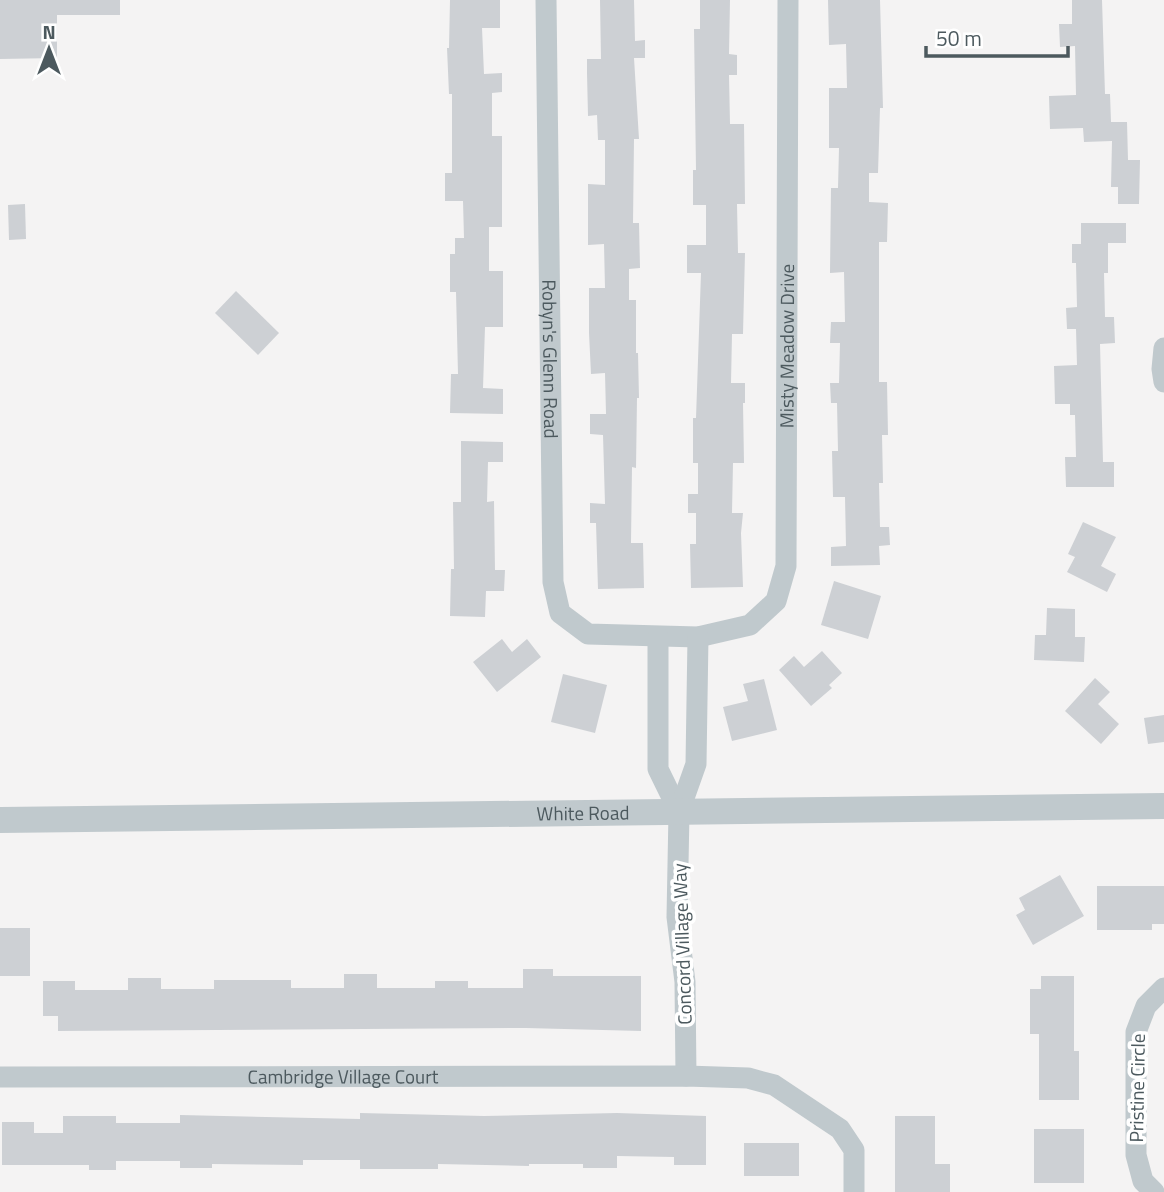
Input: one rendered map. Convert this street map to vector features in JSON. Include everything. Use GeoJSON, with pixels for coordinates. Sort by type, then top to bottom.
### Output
{"type":"FeatureCollection","features":[{"type":"Feature","properties":{"kind":"street","name":"Robyn's Glenn Road"},"geometry":{"type":"LineString","coordinates":[[545,0],[553,582],[560,613],[589,634],[657,636]]}},
{"type":"Feature","properties":{"kind":"street","name":"Misty Meadow Drive"},"geometry":{"type":"LineString","coordinates":[[657,636],[698,636],[750,625],[776,601],[786,566],[788,0]]}},
{"type":"Feature","properties":{"kind":"street"},"geometry":{"type":"LineString","coordinates":[[1164,348],[1164,382]]}},
{"type":"Feature","properties":{"kind":"street"},"geometry":{"type":"LineString","coordinates":[[657,636],[657,769],[679,812]]}},
{"type":"Feature","properties":{"kind":"street"},"geometry":{"type":"LineString","coordinates":[[679,812],[695,764],[698,636]]}},
{"type":"Feature","properties":{"kind":"street","name":"White Road"},"geometry":{"type":"LineString","coordinates":[[0,820],[1164,806]]}},
{"type":"Feature","properties":{"kind":"street","name":"Concord Village Way"},"geometry":{"type":"LineString","coordinates":[[679,812],[677,917],[685,982],[686,1076]]}},
{"type":"Feature","properties":{"kind":"street","name":"Pristine Circle"},"geometry":{"type":"LineString","coordinates":[[1154,1192],[1143,1181],[1136,1155],[1136,1032],[1146,1006],[1164,988]]}},
{"type":"Feature","properties":{"kind":"street","name":"Cambridge Village Court"},"geometry":{"type":"LineString","coordinates":[[0,1077],[748,1077],[774,1085],[840,1129],[854,1150],[854,1192]]}},
{"type":"Feature","properties":{"kind":"building"},"geometry":{"type":"Polygon","coordinates":[[[0,0],[120,0],[120,15],[57,15],[57,58],[0,59],[0,0]]]}},
{"type":"Feature","properties":{"kind":"building"},"geometry":{"type":"Polygon","coordinates":[[[450,0],[500,0],[500,28],[482,28],[484,74],[502,73],[502,92],[492,93],[492,136],[502,136],[502,227],[489,227],[489,271],[503,271],[503,327],[485,327],[483,388],[503,389],[503,414],[450,413],[451,374],[458,374],[456,292],[450,292],[450,254],[455,254],[455,238],[464,238],[463,201],[445,201],[445,173],[452,173],[452,94],[449,94],[447,48],[450,0]]]}},
{"type":"Feature","properties":{"kind":"building"},"geometry":{"type":"Polygon","coordinates":[[[600,0],[634,0],[635,41],[645,40],[645,58],[634,58],[639,139],[634,139],[633,223],[639,223],[640,268],[629,269],[629,300],[636,300],[639,398],[636,468],[632,467],[631,543],[643,543],[644,588],[598,589],[596,523],[590,523],[590,503],[605,504],[603,435],[590,434],[590,414],[606,414],[605,373],[591,374],[589,333],[589,288],[605,288],[604,244],[588,245],[588,184],[605,185],[605,140],[598,140],[597,115],[588,116],[587,59],[601,59],[600,0]]]}},
{"type":"Feature","properties":{"kind":"building"},"geometry":{"type":"Polygon","coordinates":[[[700,0],[730,0],[729,54],[737,55],[737,75],[729,75],[730,124],[744,124],[745,204],[737,204],[738,253],[745,253],[743,334],[732,334],[731,383],[745,383],[744,463],[733,463],[732,513],[743,513],[743,587],[691,588],[690,544],[696,544],[696,513],[688,513],[688,494],[698,494],[698,463],[693,463],[693,418],[696,418],[701,273],[687,273],[687,245],[706,245],[706,205],[693,205],[693,170],[696,170],[694,29],[700,29],[700,0]]]}},
{"type":"Feature","properties":{"kind":"building"},"geometry":{"type":"Polygon","coordinates":[[[828,0],[880,0],[883,108],[880,108],[878,173],[869,173],[869,202],[888,203],[887,242],[879,242],[879,382],[887,382],[888,435],[882,435],[883,483],[879,483],[880,527],[889,527],[890,545],[879,546],[880,565],[831,566],[831,547],[846,546],[845,497],[833,497],[832,451],[838,451],[837,403],[831,403],[830,383],[839,383],[840,343],[830,343],[831,322],[845,322],[844,272],[830,273],[831,188],[838,188],[839,148],[829,148],[829,88],[847,88],[846,44],[829,45],[828,0]]]}},
{"type":"Feature","properties":{"kind":"building"},"geometry":{"type":"Polygon","coordinates":[[[1072,0],[1102,0],[1105,94],[1110,94],[1111,122],[1127,122],[1128,160],[1140,160],[1139,204],[1118,204],[1118,187],[1111,187],[1112,141],[1084,142],[1083,128],[1050,129],[1049,96],[1076,95],[1075,46],[1060,47],[1059,24],[1072,24],[1072,0]]]}},
{"type":"Feature","properties":{"kind":"building"},"geometry":{"type":"Polygon","coordinates":[[[25,204],[26,239],[9,240],[8,205],[25,204]]]}},
{"type":"Feature","properties":{"kind":"building"},"geometry":{"type":"Polygon","coordinates":[[[1081,223],[1126,223],[1126,243],[1108,243],[1108,273],[1104,273],[1105,317],[1114,317],[1115,343],[1100,344],[1103,462],[1114,462],[1114,487],[1066,487],[1065,457],[1076,457],[1075,415],[1070,415],[1070,404],[1055,404],[1054,366],[1077,365],[1076,329],[1067,329],[1066,308],[1077,307],[1076,263],[1072,263],[1072,244],[1081,244],[1081,223]]]}},
{"type":"Feature","properties":{"kind":"building"},"geometry":{"type":"Polygon","coordinates":[[[236,291],[279,333],[258,355],[215,313],[236,291]]]}},
{"type":"Feature","properties":{"kind":"building"},"geometry":{"type":"Polygon","coordinates":[[[461,441],[503,442],[503,462],[488,462],[487,502],[494,501],[495,570],[505,570],[504,591],[486,591],[485,617],[450,616],[451,569],[454,569],[453,502],[461,502],[461,441]]]}},
{"type":"Feature","properties":{"kind":"building"},"geometry":{"type":"Polygon","coordinates":[[[1083,522],[1116,537],[1101,566],[1116,574],[1107,592],[1067,572],[1075,557],[1068,554],[1083,522]]]}},
{"type":"Feature","properties":{"kind":"building"},"geometry":{"type":"Polygon","coordinates":[[[834,581],[881,596],[868,639],[821,625],[834,581]]]}},
{"type":"Feature","properties":{"kind":"building"},"geometry":{"type":"Polygon","coordinates":[[[1047,608],[1075,609],[1075,637],[1085,637],[1084,662],[1034,660],[1035,635],[1046,635],[1047,608]]]}},
{"type":"Feature","properties":{"kind":"building"},"geometry":{"type":"Polygon","coordinates":[[[502,639],[512,652],[527,639],[541,657],[497,692],[473,662],[502,639]]]}},
{"type":"Feature","properties":{"kind":"building"},"geometry":{"type":"Polygon","coordinates":[[[822,651],[842,673],[829,685],[832,688],[811,706],[779,670],[794,656],[804,667],[822,651]]]}},
{"type":"Feature","properties":{"kind":"building"},"geometry":{"type":"Polygon","coordinates":[[[563,674],[607,685],[595,733],[551,722],[563,674]]]}},
{"type":"Feature","properties":{"kind":"building"},"geometry":{"type":"Polygon","coordinates":[[[1095,678],[1110,692],[1098,704],[1119,724],[1101,744],[1065,711],[1095,678]]]}},
{"type":"Feature","properties":{"kind":"building"},"geometry":{"type":"Polygon","coordinates":[[[764,679],[777,730],[732,741],[723,707],[748,701],[743,684],[764,679]]]}},
{"type":"Feature","properties":{"kind":"building"},"geometry":{"type":"Polygon","coordinates":[[[1164,715],[1164,742],[1148,744],[1144,718],[1164,715]]]}},
{"type":"Feature","properties":{"kind":"building"},"geometry":{"type":"Polygon","coordinates":[[[1060,875],[1084,916],[1033,945],[1016,915],[1025,910],[1019,898],[1060,875]]]}},
{"type":"Feature","properties":{"kind":"building"},"geometry":{"type":"Polygon","coordinates":[[[1097,886],[1164,886],[1164,924],[1152,924],[1152,930],[1097,930],[1097,886]]]}},
{"type":"Feature","properties":{"kind":"building"},"geometry":{"type":"Polygon","coordinates":[[[0,928],[30,928],[30,976],[0,976],[0,928]]]}},
{"type":"Feature","properties":{"kind":"building"},"geometry":{"type":"Polygon","coordinates":[[[523,969],[553,969],[553,976],[641,976],[641,1031],[526,1028],[58,1031],[58,1016],[43,1016],[43,981],[75,981],[75,990],[128,990],[128,978],[161,978],[161,989],[214,989],[214,980],[291,980],[291,988],[344,988],[344,974],[377,974],[377,988],[435,988],[435,981],[468,981],[468,988],[523,988],[523,969]]]}},
{"type":"Feature","properties":{"kind":"building"},"geometry":{"type":"Polygon","coordinates":[[[1041,976],[1074,976],[1074,1051],[1079,1051],[1079,1100],[1039,1100],[1039,1034],[1030,1034],[1030,989],[1041,989],[1041,976]]]}},
{"type":"Feature","properties":{"kind":"building"},"geometry":{"type":"Polygon","coordinates":[[[360,1113],[484,1116],[617,1113],[706,1116],[706,1165],[674,1165],[674,1157],[617,1156],[617,1168],[583,1168],[583,1164],[438,1164],[438,1169],[360,1169],[360,1160],[303,1160],[303,1165],[212,1164],[212,1168],[180,1168],[180,1161],[116,1161],[116,1170],[89,1170],[89,1165],[2,1165],[2,1122],[34,1122],[34,1133],[63,1133],[63,1116],[116,1116],[116,1123],[180,1123],[180,1115],[360,1119],[360,1113]]]}},
{"type":"Feature","properties":{"kind":"building"},"geometry":{"type":"Polygon","coordinates":[[[895,1116],[935,1116],[935,1164],[950,1164],[950,1192],[895,1192],[895,1116]]]}},
{"type":"Feature","properties":{"kind":"building"},"geometry":{"type":"Polygon","coordinates":[[[1034,1129],[1084,1129],[1084,1183],[1034,1183],[1034,1129]]]}},
{"type":"Feature","properties":{"kind":"building"},"geometry":{"type":"Polygon","coordinates":[[[744,1143],[799,1143],[799,1176],[744,1176],[744,1143]]]}}]}
